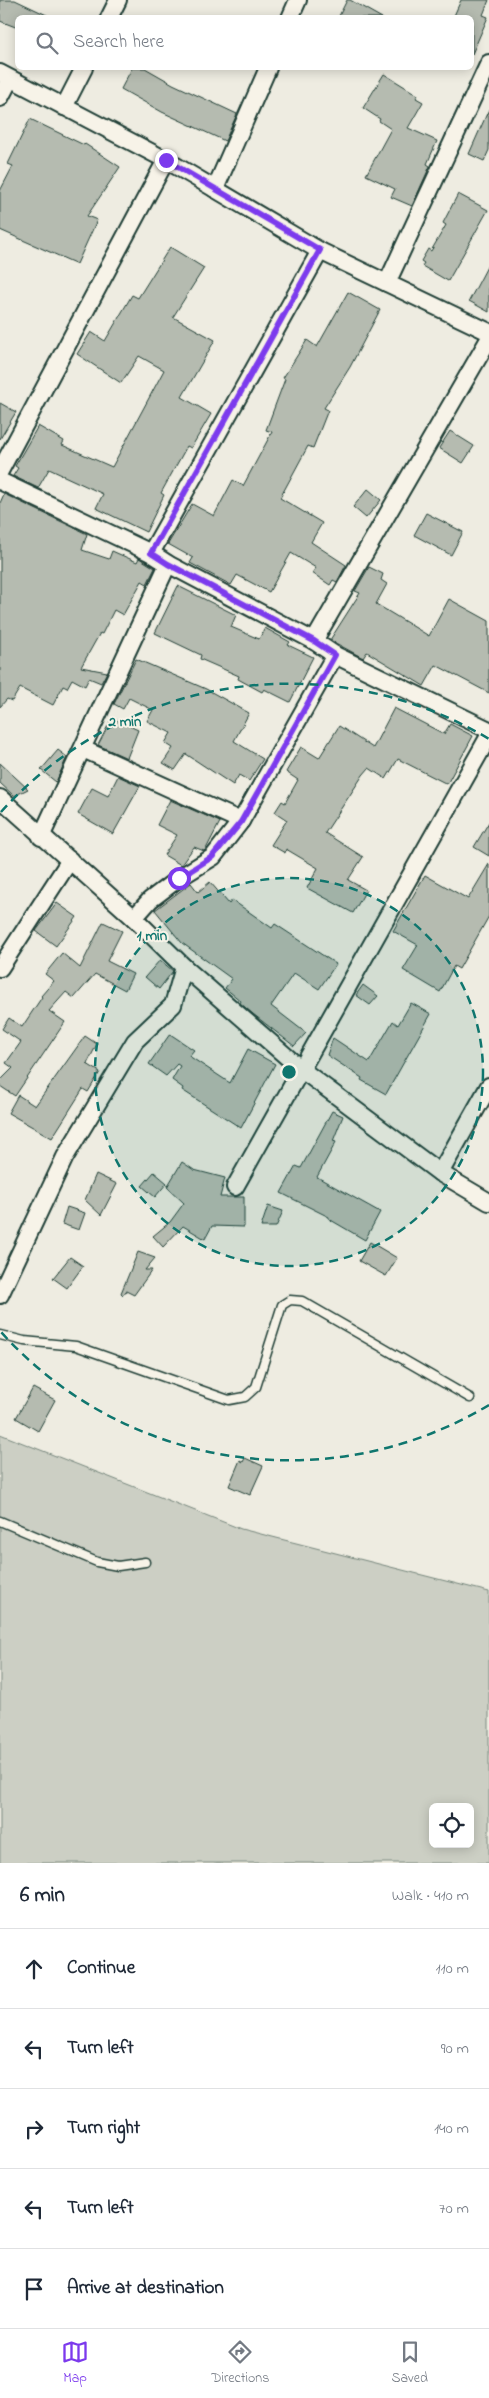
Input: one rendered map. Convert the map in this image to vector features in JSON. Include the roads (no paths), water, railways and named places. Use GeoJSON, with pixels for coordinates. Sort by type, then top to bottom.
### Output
{"type":"FeatureCollection","features":[{"type":"Feature","properties":{"kind":"street"},"geometry":{"type":"LineString","coordinates":[[110,15],[118,0]]}},
{"type":"Feature","properties":{"kind":"street"},"geometry":{"type":"LineString","coordinates":[[291,15],[298,0]]}},
{"type":"Feature","properties":{"kind":"street"},"geometry":{"type":"LineString","coordinates":[[388,283],[489,63]]}},
{"type":"Feature","properties":{"kind":"street"},"geometry":{"type":"LineString","coordinates":[[64,107],[83,70]]}},
{"type":"Feature","properties":{"kind":"street"},"geometry":{"type":"LineString","coordinates":[[216,189],[267,70]]}},
{"type":"Feature","properties":{"kind":"street"},"geometry":{"type":"LineString","coordinates":[[0,98],[5,76],[166,160],[320,250],[489,332]]}},
{"type":"Feature","properties":{"kind":"street"},"geometry":{"type":"LineString","coordinates":[[0,472],[166,160]]}},
{"type":"Feature","properties":{"kind":"street"},"geometry":{"type":"LineString","coordinates":[[151,553],[320,250]]}},
{"type":"Feature","properties":{"kind":"street"},"geometry":{"type":"LineString","coordinates":[[314,641],[489,339]]}},
{"type":"Feature","properties":{"kind":"street"},"geometry":{"type":"LineString","coordinates":[[0,481],[151,553],[168,564],[314,641],[335,655],[489,730]]}},
{"type":"Feature","properties":{"kind":"street"},"geometry":{"type":"LineString","coordinates":[[41,837],[168,564]]}},
{"type":"Feature","properties":{"kind":"street"},"geometry":{"type":"LineString","coordinates":[[134,918],[150,900],[212,857],[241,822],[335,655]]}},
{"type":"Feature","properties":{"kind":"street"},"geometry":{"type":"LineString","coordinates":[[235,1187],[489,736]]}},
{"type":"Feature","properties":{"kind":"street"},"geometry":{"type":"LineString","coordinates":[[83,749],[241,822]]}},
{"type":"Feature","properties":{"kind":"street"},"geometry":{"type":"LineString","coordinates":[[0,798],[41,837],[70,860],[134,918],[184,967],[302,1070],[440,1173],[489,1202]]}},
{"type":"Feature","properties":{"kind":"street"},"geometry":{"type":"LineString","coordinates":[[0,968],[70,860]]}},
{"type":"Feature","properties":{"kind":"street"},"geometry":{"type":"LineString","coordinates":[[0,1295],[65,1157],[135,1041],[173,1005],[184,967]]}},
{"type":"Feature","properties":{"kind":"street"},"geometry":{"type":"LineString","coordinates":[[440,1173],[489,1086]]}},
{"type":"Feature","properties":{"kind":"lane"},"geometry":{"type":"LineString","coordinates":[[0,1335],[24,1341],[84,1348],[229,1400],[245,1397],[256,1387],[282,1305],[290,1300],[302,1301],[470,1398]]}},
{"type":"Feature","properties":{"kind":"lane"},"geometry":{"type":"LineString","coordinates":[[0,1521],[97,1562],[118,1566],[145,1562]]}}]}
